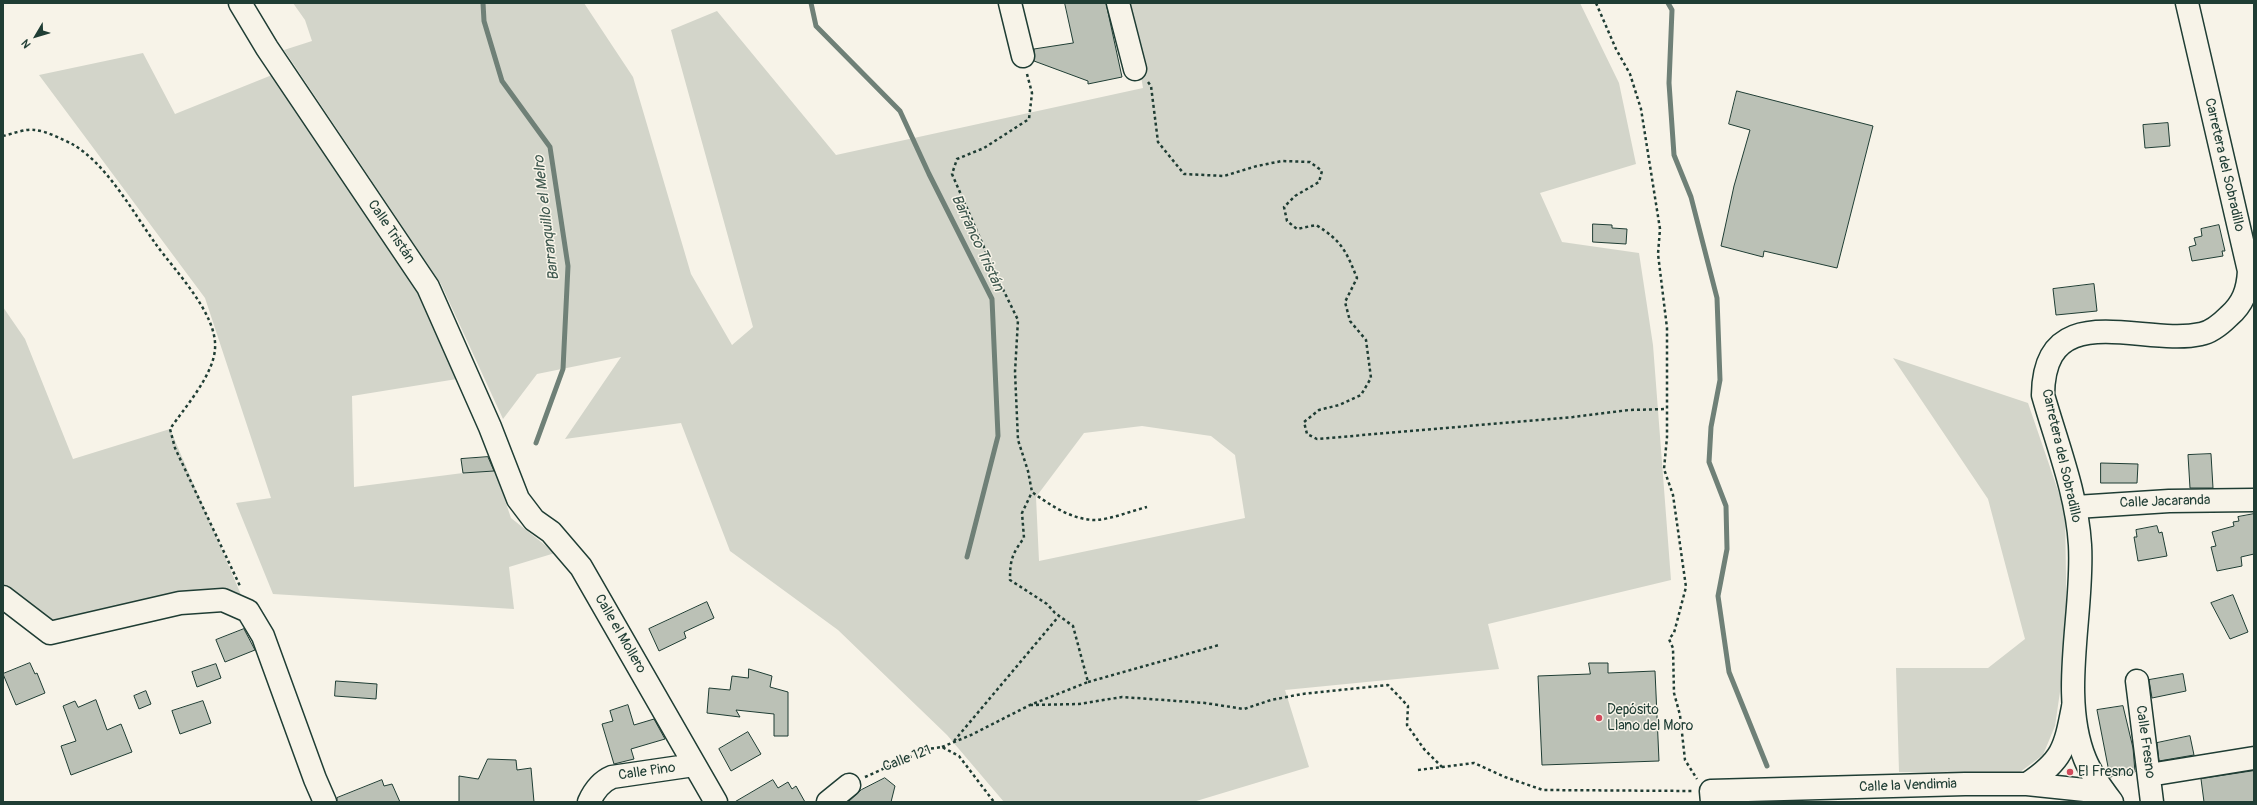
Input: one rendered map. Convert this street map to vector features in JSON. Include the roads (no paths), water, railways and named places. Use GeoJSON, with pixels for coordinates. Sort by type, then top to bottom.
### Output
{"type":"FeatureCollection","features":[{"type":"Feature","properties":{"kind":"street","name":"Calle Tristán"},"geometry":{"type":"LineString","coordinates":[[240,3],[267,48],[428,287],[474,392],[509,478]]}},
{"type":"Feature","properties":{"kind":"street"},"geometry":{"type":"LineString","coordinates":[[1010,3],[1023,56]]}},
{"type":"Feature","properties":{"kind":"street"},"geometry":{"type":"LineString","coordinates":[[1118,3],[1135,69]]}},
{"type":"Feature","properties":{"kind":"street","name":"Carretera del Sobradillo"},"geometry":{"type":"LineString","coordinates":[[2108,797],[2084,758],[2073,703],[2080,546],[2076,507],[2044,395],[2044,376],[2048,360],[2066,341],[2077,335],[2113,332],[2175,338],[2202,334],[2218,326],[2238,307],[2249,284],[2251,278],[2187,3]]}},
{"type":"Feature","properties":{"kind":"street","name":"Calle el Mollero"},"geometry":{"type":"LineString","coordinates":[[509,478],[524,510],[534,520],[551,532],[581,567],[716,802]]}},
{"type":"Feature","properties":{"kind":"street","name":"Calle Jacaranda"},"geometry":{"type":"LineString","coordinates":[[2076,507],[2169,501],[2254,500]]}},
{"type":"Feature","properties":{"kind":"street"},"geometry":{"type":"LineString","coordinates":[[3,597],[50,633],[180,603],[223,600],[248,611],[263,636],[315,779],[325,802]]}},
{"type":"Feature","properties":{"kind":"street","name":"Calle Fresno"},"geometry":{"type":"LineString","coordinates":[[2137,681],[2152,802]]}},
{"type":"Feature","properties":{"kind":"street"},"geometry":{"type":"LineString","coordinates":[[2027,784],[2044,773],[2057,759],[2065,744],[2073,703]]}},
{"type":"Feature","properties":{"kind":"street"},"geometry":{"type":"LineString","coordinates":[[2149,775],[2254,758]]}},
{"type":"Feature","properties":{"kind":"street","name":"Calle Pino"},"geometry":{"type":"LineString","coordinates":[[589,802],[598,786],[604,780],[694,765]]}},
{"type":"Feature","properties":{"kind":"street","name":"Calle la Vendimia"},"geometry":{"type":"LineString","coordinates":[[1712,797],[1827,795],[1965,784],[2027,784],[2108,797]]}},
{"type":"Feature","properties":{"kind":"street"},"geometry":{"type":"LineString","coordinates":[[828,802],[849,785]]}},
{"type":"Feature","properties":{"kind":"waterway","name":"Barranquillo el Melro"},"geometry":{"type":"LineString","coordinates":[[483,3],[484,21],[502,81],[550,147],[568,266],[563,369],[536,443]]}},
{"type":"Feature","properties":{"kind":"waterway","name":"Barranco Tristán"},"geometry":{"type":"LineString","coordinates":[[811,3],[816,26],[900,111],[929,174],[992,299],[998,436],[967,557]]}},
{"type":"Feature","properties":{"kind":"waterway"},"geometry":{"type":"LineString","coordinates":[[1668,3],[1672,10],[1669,83],[1674,155],[1691,197],[1717,298],[1720,380],[1711,427],[1709,462],[1726,506],[1727,549],[1718,596],[1729,672],[1767,766]]}},
{"type":"Feature","properties":{"kind":"place","name":"Depósito Llano del Moro"},"geometry":{"type":"Point","coordinates":[1599,718]}},
{"type":"Feature","properties":{"kind":"place","name":"El Fresno"},"geometry":{"type":"Point","coordinates":[2070,772]}}]}
